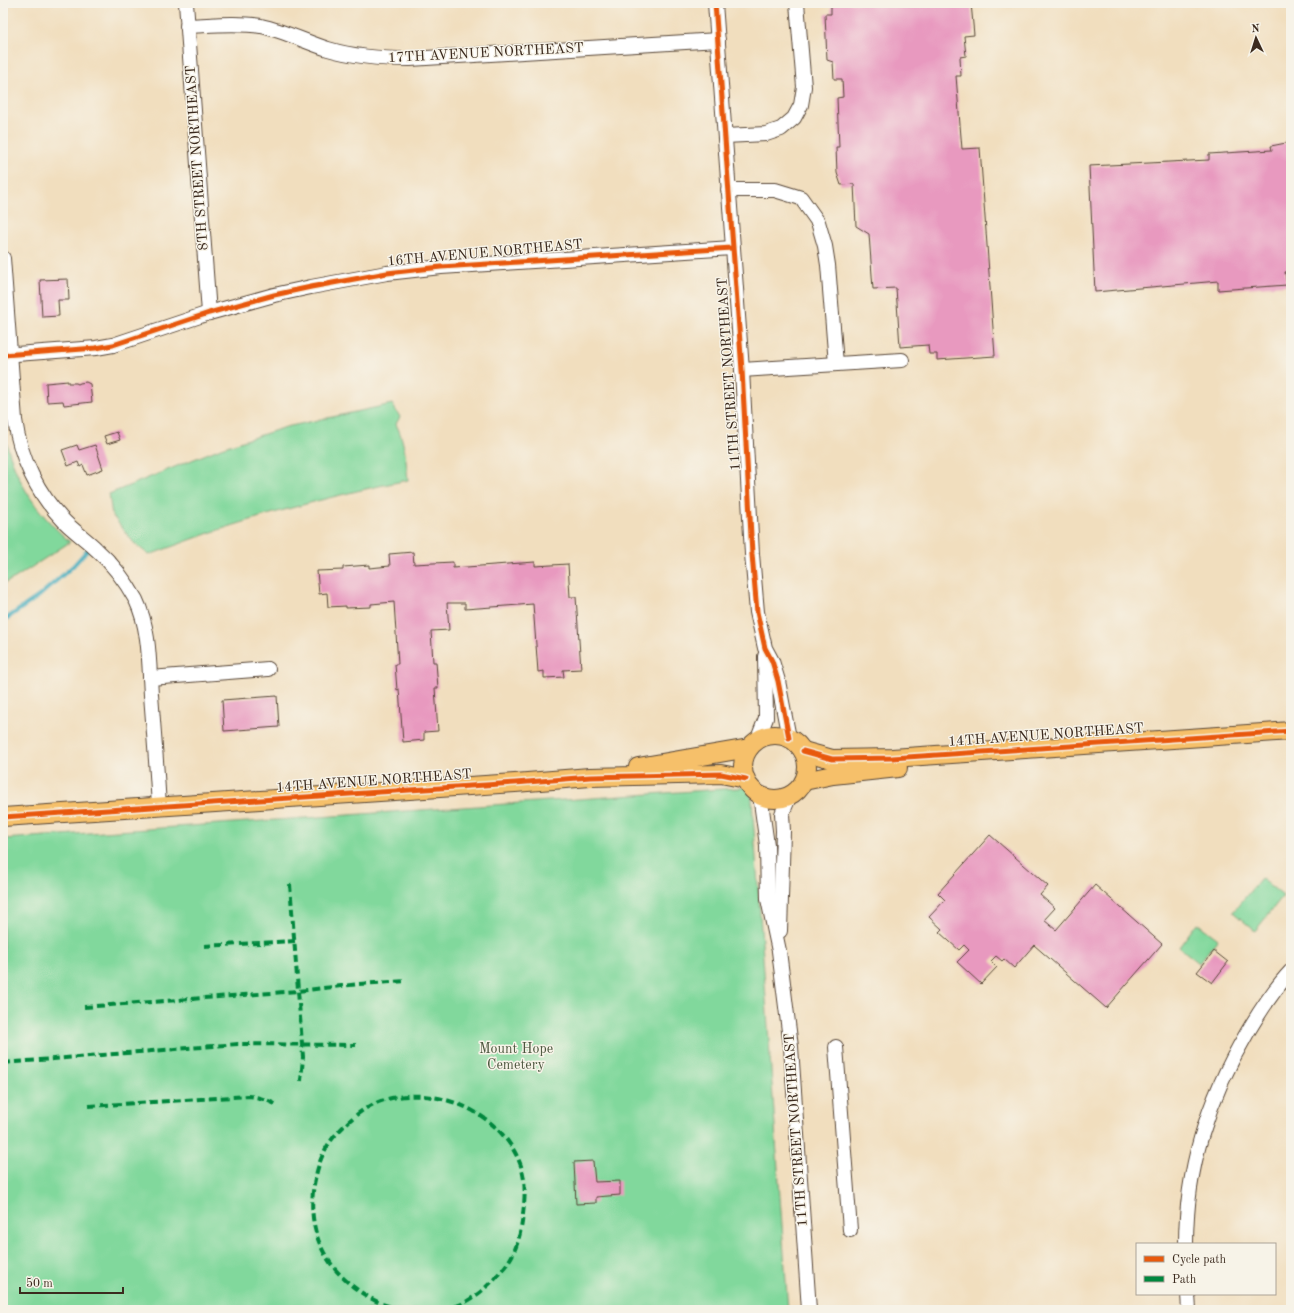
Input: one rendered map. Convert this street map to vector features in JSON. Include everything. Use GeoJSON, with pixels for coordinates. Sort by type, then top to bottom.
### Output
{"type":"FeatureCollection","features":[{"type":"Feature","properties":{"kind":"main road","name":"14TH AVENUE NORTHEAST"},"geometry":{"type":"LineString","coordinates":[[803,751],[832,759],[892,758],[1291,731]]}},
{"type":"Feature","properties":{"kind":"main road"},"geometry":{"type":"LineString","coordinates":[[781,735],[789,738],[803,751],[807,771],[804,781],[798,789],[790,795],[780,798],[770,798],[760,795],[752,788],[746,779],[743,769],[744,758],[753,745],[764,737],[781,735]]}},
{"type":"Feature","properties":{"kind":"main road","name":"14TH AVENUE NORTHEAST"},"geometry":{"type":"LineString","coordinates":[[590,777],[753,745]]}},
{"type":"Feature","properties":{"kind":"main road","name":"14TH AVENUE NORTHEAST"},"geometry":{"type":"LineString","coordinates":[[804,781],[833,775],[910,766],[992,751]]}},
{"type":"Feature","properties":{"kind":"main road","name":"14TH AVENUE NORTHEAST"},"geometry":{"type":"LineString","coordinates":[[3,817],[508,784],[590,777],[721,774],[746,779]]}},
{"type":"Feature","properties":{"kind":"street","name":"8TH STREET NORTHEAST"},"geometry":{"type":"LineString","coordinates":[[186,3],[208,313]]}},
{"type":"Feature","properties":{"kind":"street","name":"11TH STREET NORTHEAST"},"geometry":{"type":"LineString","coordinates":[[715,3],[742,370],[752,554],[757,612],[765,648],[766,718],[753,745]]}},
{"type":"Feature","properties":{"kind":"street"},"geometry":{"type":"LineString","coordinates":[[725,136],[766,134],[781,129],[794,118],[801,105],[804,87],[797,3]]}},
{"type":"Feature","properties":{"kind":"street","name":"17TH AVENUE NORTHEAST"},"geometry":{"type":"LineString","coordinates":[[187,26],[230,24],[261,26],[328,49],[348,54],[383,59],[410,59],[718,40]]}},
{"type":"Feature","properties":{"kind":"street"},"geometry":{"type":"LineString","coordinates":[[728,190],[775,190],[801,198],[818,222],[826,246],[836,364]]}},
{"type":"Feature","properties":{"kind":"street","name":"16TH AVENUE NORTHEAST"},"geometry":{"type":"LineString","coordinates":[[6,354],[96,348],[113,345],[208,313],[348,279],[409,270],[441,266],[732,248]]}},
{"type":"Feature","properties":{"kind":"street"},"geometry":{"type":"LineString","coordinates":[[3,258],[6,354],[14,420],[19,443],[26,462],[35,481],[53,507],[65,521],[108,560],[128,588],[141,612],[145,626],[159,807]]}},
{"type":"Feature","properties":{"kind":"street"},"geometry":{"type":"LineString","coordinates":[[742,370],[902,360]]}},
{"type":"Feature","properties":{"kind":"street","name":"11TH STREET NORTHEAST"},"geometry":{"type":"LineString","coordinates":[[765,648],[772,661],[778,682],[789,738]]}},
{"type":"Feature","properties":{"kind":"street"},"geometry":{"type":"LineString","coordinates":[[150,678],[268,669]]}},
{"type":"Feature","properties":{"kind":"street","name":"11TH STREET NORTHEAST"},"geometry":{"type":"LineString","coordinates":[[760,795],[767,845],[768,899],[779,951],[792,1047],[809,1310]]}},
{"type":"Feature","properties":{"kind":"street","name":"11TH STREET NORTHEAST"},"geometry":{"type":"LineString","coordinates":[[779,951],[783,837],[782,814],[790,795]]}},
{"type":"Feature","properties":{"kind":"street"},"geometry":{"type":"LineString","coordinates":[[1186,1243],[1187,1204],[1194,1166],[1211,1105],[1223,1076],[1259,1012],[1291,971]]}},
{"type":"Feature","properties":{"kind":"street"},"geometry":{"type":"LineString","coordinates":[[836,1047],[850,1230]]}},
{"type":"Feature","properties":{"kind":"street"},"geometry":{"type":"LineString","coordinates":[[1188,1295],[1189,1310]]}},
{"type":"Feature","properties":{"kind":"green space"},"geometry":{"type":"Polygon","coordinates":[[[392,404],[400,417],[396,424],[406,458],[408,480],[283,510],[209,533],[149,555],[134,543],[112,515],[109,494],[221,448],[286,427],[392,404]]]}},
{"type":"Feature","properties":{"kind":"green space"},"geometry":{"type":"Polygon","coordinates":[[[3,430],[13,464],[27,492],[45,517],[70,542],[15,578],[3,584],[3,430]]]}},
{"type":"Feature","properties":{"kind":"green space","name":"Mount Hope Cemetery"},"geometry":{"type":"Polygon","coordinates":[[[751,787],[788,1310],[3,1310],[3,839],[751,787]]]}},
{"type":"Feature","properties":{"kind":"green space"},"geometry":{"type":"Polygon","coordinates":[[[1261,878],[1283,896],[1255,931],[1233,912],[1261,878]]]}},
{"type":"Feature","properties":{"kind":"green space"},"geometry":{"type":"Polygon","coordinates":[[[1197,923],[1218,939],[1199,963],[1179,947],[1197,923]]]}},
{"type":"Feature","properties":{"kind":"building"},"geometry":{"type":"Polygon","coordinates":[[[831,3],[971,3],[974,35],[964,36],[966,56],[960,57],[961,76],[956,76],[962,149],[980,148],[995,356],[937,360],[937,354],[929,354],[928,345],[900,347],[896,288],[873,289],[869,234],[856,226],[854,184],[841,185],[837,173],[836,147],[839,147],[837,98],[843,97],[842,79],[834,79],[833,62],[827,60],[825,14],[831,14],[831,3]]]}},
{"type":"Feature","properties":{"kind":"building"},"geometry":{"type":"Polygon","coordinates":[[[1291,142],[1291,271],[1285,272],[1287,285],[1218,290],[1218,281],[1095,292],[1089,166],[1209,160],[1209,154],[1272,150],[1271,146],[1291,142]]]}},
{"type":"Feature","properties":{"kind":"building"},"geometry":{"type":"Polygon","coordinates":[[[68,279],[69,300],[58,300],[59,316],[42,317],[40,280],[68,279]]]}},
{"type":"Feature","properties":{"kind":"building"},"geometry":{"type":"Polygon","coordinates":[[[68,381],[68,383],[78,384],[86,382],[90,384],[92,402],[64,405],[63,401],[47,402],[46,383],[68,381]]]}},
{"type":"Feature","properties":{"kind":"building"},"geometry":{"type":"Polygon","coordinates":[[[117,432],[120,440],[107,444],[104,436],[117,432]]]}},
{"type":"Feature","properties":{"kind":"building"},"geometry":{"type":"Polygon","coordinates":[[[77,445],[79,450],[95,445],[103,469],[87,475],[83,465],[80,467],[78,462],[68,466],[62,450],[77,445]]]}},
{"type":"Feature","properties":{"kind":"building"},"geometry":{"type":"Polygon","coordinates":[[[413,552],[414,564],[453,562],[453,568],[535,562],[535,566],[568,564],[570,597],[576,597],[581,669],[563,670],[564,677],[544,678],[544,671],[538,672],[533,604],[465,609],[465,603],[447,603],[449,630],[431,631],[433,662],[436,662],[438,688],[435,688],[438,731],[424,732],[424,740],[403,742],[399,689],[397,690],[395,664],[398,664],[394,602],[371,604],[371,607],[328,607],[327,593],[319,594],[317,571],[343,570],[343,567],[369,565],[369,568],[390,566],[389,554],[413,552]]]}},
{"type":"Feature","properties":{"kind":"building"},"geometry":{"type":"Polygon","coordinates":[[[277,696],[279,727],[224,731],[222,700],[277,696]]]}},
{"type":"Feature","properties":{"kind":"building"},"geometry":{"type":"Polygon","coordinates":[[[990,835],[1048,886],[1040,895],[1055,908],[1044,920],[1056,930],[1095,885],[1162,944],[1106,1008],[1034,945],[1014,968],[1004,959],[1002,961],[996,956],[991,961],[997,967],[981,984],[957,962],[969,950],[964,945],[959,950],[939,932],[942,929],[929,917],[945,900],[938,893],[990,835]]]}},
{"type":"Feature","properties":{"kind":"building"},"geometry":{"type":"Polygon","coordinates":[[[1214,951],[1228,962],[1212,983],[1197,972],[1214,951]]]}},
{"type":"Feature","properties":{"kind":"building"},"geometry":{"type":"Polygon","coordinates":[[[593,1161],[595,1182],[620,1181],[620,1195],[596,1197],[596,1203],[576,1204],[574,1162],[593,1161]]]}},
{"type":"Feature","properties":{"kind":"waterway"},"geometry":{"type":"LineString","coordinates":[[3,621],[39,596],[73,566],[90,547]]}},
{"type":"Feature","properties":{"kind":"marked path"},"geometry":{"type":"LineString","coordinates":[[290,884],[303,1057],[301,1081]]}},
{"type":"Feature","properties":{"kind":"marked path"},"geometry":{"type":"LineString","coordinates":[[204,946],[295,941]]}},
{"type":"Feature","properties":{"kind":"marked path"},"geometry":{"type":"LineString","coordinates":[[84,1007],[298,991],[359,984],[406,981]]}},
{"type":"Feature","properties":{"kind":"marked path"},"geometry":{"type":"LineString","coordinates":[[3,1063],[238,1044],[356,1045]]}},
{"type":"Feature","properties":{"kind":"marked path"},"geometry":{"type":"LineString","coordinates":[[89,1106],[248,1096],[263,1099],[277,1105]]}},
{"type":"Feature","properties":{"kind":"marked path"},"geometry":{"type":"LineString","coordinates":[[401,1310],[384,1305],[374,1300],[355,1288],[339,1274],[327,1258],[319,1241],[314,1222],[312,1202],[315,1181],[321,1159],[333,1137],[348,1122],[366,1108],[381,1101],[402,1096],[423,1096],[444,1099],[464,1106],[483,1117],[499,1131],[512,1147],[523,1172],[525,1190],[522,1222],[517,1244],[511,1258],[496,1277],[482,1291],[458,1305],[439,1310]]}},
{"type":"Feature","properties":{"kind":"cycle path"},"geometry":{"type":"LineString","coordinates":[[715,3],[742,370],[752,554],[757,612],[765,648],[772,661],[778,681],[789,738]]}},
{"type":"Feature","properties":{"kind":"cycle path"},"geometry":{"type":"LineString","coordinates":[[3,355],[96,348],[113,345],[209,313],[274,295],[387,273],[441,267],[732,248]]}},
{"type":"Feature","properties":{"kind":"cycle path"},"geometry":{"type":"LineString","coordinates":[[803,751],[832,759],[892,758],[1291,731]]}},
{"type":"Feature","properties":{"kind":"cycle path"},"geometry":{"type":"LineString","coordinates":[[3,817],[590,777],[721,774],[746,779]]}}]}
